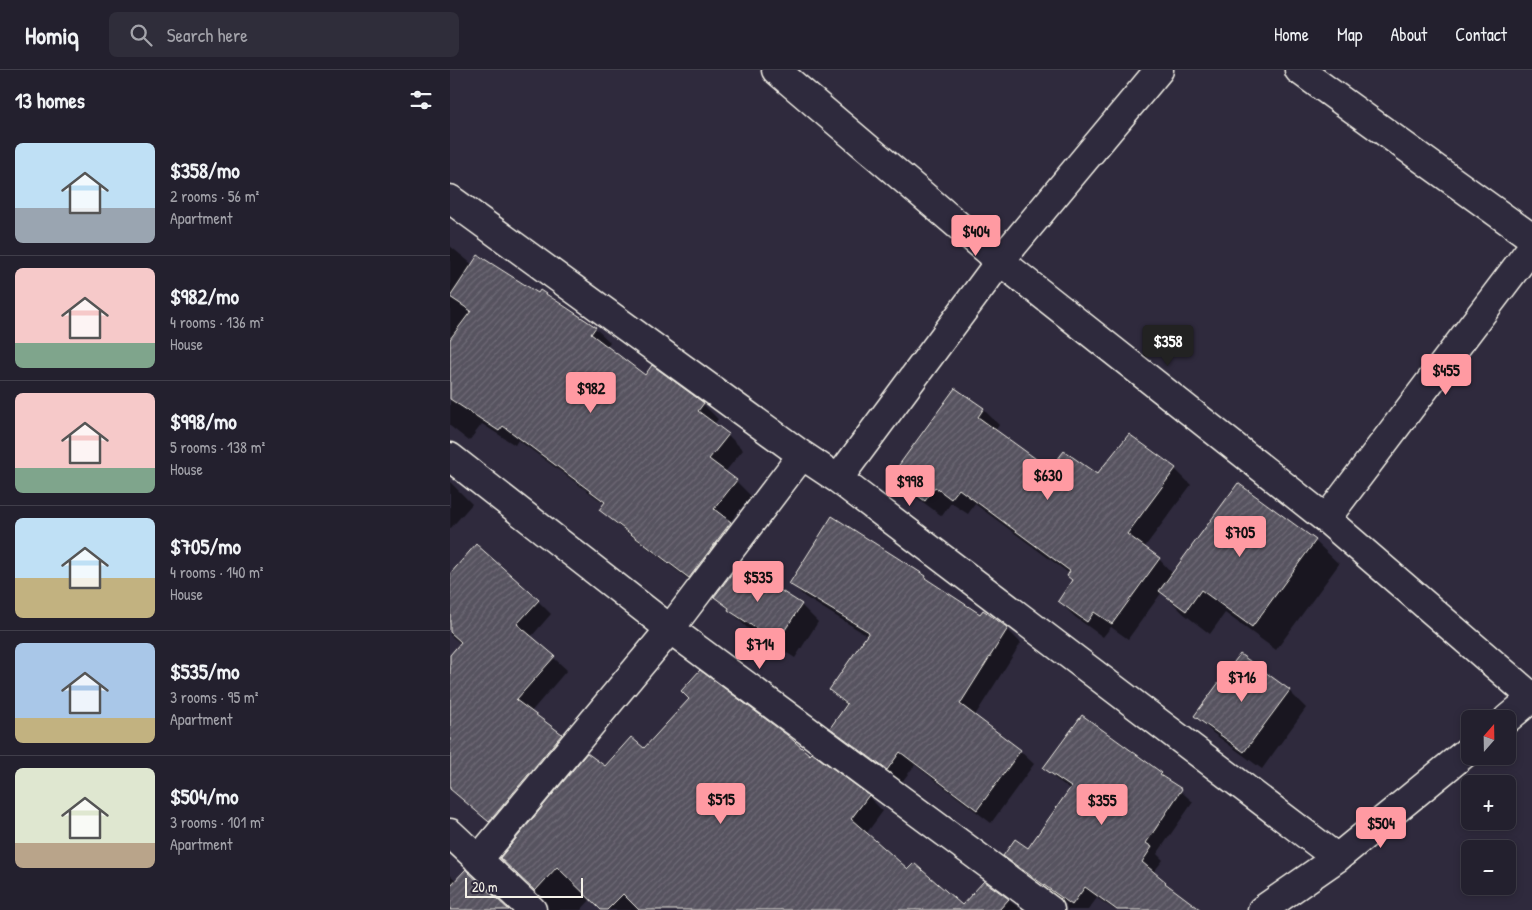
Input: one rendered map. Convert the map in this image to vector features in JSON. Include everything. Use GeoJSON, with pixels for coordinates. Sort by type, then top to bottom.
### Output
{"type":"FeatureCollection","features":[{"type":"Feature","properties":{"kind":"street"},"geometry":{"type":"LineString","coordinates":[[776,70],[1000,261],[1326,519],[1532,698],[1516,711]]}},
{"type":"Feature","properties":{"kind":"street"},"geometry":{"type":"LineString","coordinates":[[838,478],[1000,261],[1159,70]]}},
{"type":"Feature","properties":{"kind":"street"},"geometry":{"type":"LineString","coordinates":[[1299,70],[1532,238]]}},
{"type":"Feature","properties":{"kind":"street"},"geometry":{"type":"LineString","coordinates":[[450,199],[802,454],[838,478],[1337,858]]}},
{"type":"Feature","properties":{"kind":"street"},"geometry":{"type":"LineString","coordinates":[[1326,519],[1532,247]]}},
{"type":"Feature","properties":{"kind":"street"},"geometry":{"type":"LineString","coordinates":[[478,860],[670,629],[802,454]]}},
{"type":"Feature","properties":{"kind":"street"},"geometry":{"type":"LineString","coordinates":[[450,457],[670,629],[1050,910]]}},
{"type":"Feature","properties":{"kind":"street"},"geometry":{"type":"LineString","coordinates":[[1262,910],[1337,858],[1461,756]]}},
{"type":"Feature","properties":{"kind":"street"},"geometry":{"type":"LineString","coordinates":[[450,833],[532,910]]}},
{"type":"Feature","properties":{"kind":"building"},"geometry":{"type":"Polygon","coordinates":[[[478,255],[538,293],[540,290],[596,327],[591,334],[645,375],[652,365],[704,403],[698,411],[729,434],[709,459],[737,480],[714,509],[731,522],[689,578],[599,510],[605,502],[503,426],[499,431],[450,399],[450,339],[471,311],[450,297],[478,255]]]}},
{"type":"Feature","properties":{"kind":"building"},"geometry":{"type":"Polygon","coordinates":[[[955,388],[984,408],[978,417],[1050,469],[1064,451],[1097,474],[1129,434],[1176,468],[1127,534],[1160,558],[1112,624],[1094,612],[1087,622],[1058,601],[1072,580],[1067,576],[1070,571],[959,489],[951,499],[935,487],[925,501],[891,476],[955,388]]]}},
{"type":"Feature","properties":{"kind":"building"},"geometry":{"type":"Polygon","coordinates":[[[1238,483],[1316,540],[1252,627],[1201,590],[1186,611],[1159,591],[1238,483]]]}},
{"type":"Feature","properties":{"kind":"building"},"geometry":{"type":"Polygon","coordinates":[[[832,516],[926,576],[925,578],[980,614],[983,610],[1008,628],[960,704],[1021,750],[977,810],[900,752],[887,770],[830,728],[847,704],[829,690],[869,632],[789,584],[832,516]]]}},
{"type":"Feature","properties":{"kind":"building"},"geometry":{"type":"Polygon","coordinates":[[[476,544],[539,600],[517,624],[555,656],[516,700],[562,734],[489,822],[450,789],[450,655],[461,642],[450,632],[450,574],[476,544]]]}},
{"type":"Feature","properties":{"kind":"building"},"geometry":{"type":"Polygon","coordinates":[[[739,564],[802,604],[777,642],[728,610],[729,608],[714,597],[739,564]]]}},
{"type":"Feature","properties":{"kind":"building"},"geometry":{"type":"Polygon","coordinates":[[[1240,654],[1290,690],[1244,752],[1194,716],[1240,654]]]}},
{"type":"Feature","properties":{"kind":"building"},"geometry":{"type":"Polygon","coordinates":[[[700,670],[787,735],[810,755],[812,753],[869,795],[851,819],[908,869],[914,863],[962,905],[984,881],[1009,899],[999,910],[639,910],[623,894],[607,910],[601,910],[557,867],[535,891],[500,858],[587,753],[605,766],[631,737],[644,748],[689,699],[681,691],[700,670]]]}},
{"type":"Feature","properties":{"kind":"building"},"geometry":{"type":"Polygon","coordinates":[[[1082,715],[1162,773],[1160,775],[1182,789],[1146,843],[1152,847],[1142,862],[1165,883],[1201,910],[1117,910],[1085,887],[1072,905],[1003,856],[1015,839],[1028,848],[1071,787],[1043,768],[1082,715]]]}},
{"type":"Feature","properties":{"kind":"building"},"geometry":{"type":"Polygon","coordinates":[[[466,869],[509,910],[450,910],[450,886],[466,869]]]}}]}
